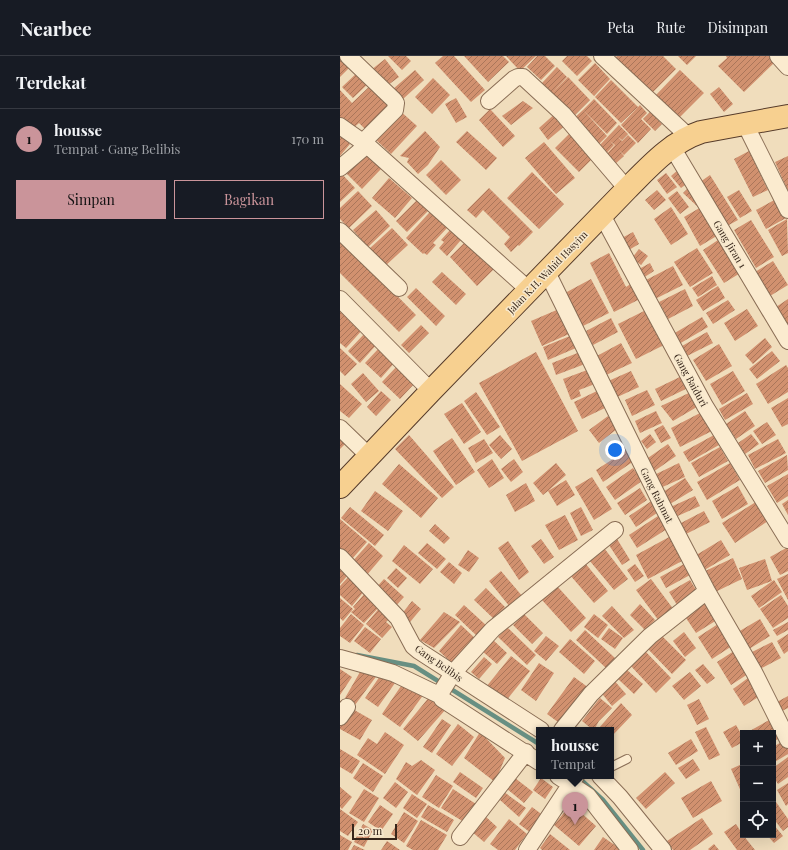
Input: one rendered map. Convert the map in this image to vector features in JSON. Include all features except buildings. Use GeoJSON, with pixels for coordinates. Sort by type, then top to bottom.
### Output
{"type":"FeatureCollection","features":[{"type":"Feature","properties":{"kind":"main road","name":"Jalan K.H. Wahid Hasyim"},"geometry":{"type":"LineString","coordinates":[[340,487],[431,391],[648,168],[680,142],[718,128],[788,116]]}},
{"type":"Feature","properties":{"kind":"street"},"geometry":{"type":"LineString","coordinates":[[340,168],[395,110],[396,103],[348,56]]}},
{"type":"Feature","properties":{"kind":"street","name":"Gang Jiran 1"},"geometry":{"type":"LineString","coordinates":[[602,56],[680,142],[788,342]]}},
{"type":"Feature","properties":{"kind":"street"},"geometry":{"type":"LineString","coordinates":[[778,56],[788,66]]}},
{"type":"Feature","properties":{"kind":"street"},"geometry":{"type":"LineString","coordinates":[[490,101],[514,79],[518,76],[522,77],[563,114],[627,189]]}},
{"type":"Feature","properties":{"kind":"street"},"geometry":{"type":"LineString","coordinates":[[745,124],[788,210]]}},
{"type":"Feature","properties":{"kind":"street"},"geometry":{"type":"LineString","coordinates":[[340,126],[365,143],[529,290]]}},
{"type":"Feature","properties":{"kind":"street","name":"Gang Baiduri"},"geometry":{"type":"LineString","coordinates":[[602,215],[706,406],[788,540]]}},
{"type":"Feature","properties":{"kind":"street"},"geometry":{"type":"LineString","coordinates":[[340,231],[399,288]]}},
{"type":"Feature","properties":{"kind":"street","name":"Gang Rahmat"},"geometry":{"type":"LineString","coordinates":[[547,272],[662,505],[707,591],[754,672],[788,740]]}},
{"type":"Feature","properties":{"kind":"street"},"geometry":{"type":"LineString","coordinates":[[340,300],[431,391]]}},
{"type":"Feature","properties":{"kind":"street"},"geometry":{"type":"LineString","coordinates":[[340,428],[369,456]]}},
{"type":"Feature","properties":{"kind":"street"},"geometry":{"type":"LineString","coordinates":[[439,694],[451,676],[493,629],[615,530]]}},
{"type":"Feature","properties":{"kind":"street","name":"Gang Belibis"},"geometry":{"type":"LineString","coordinates":[[340,557],[398,618],[413,646],[451,676],[536,727]]}},
{"type":"Feature","properties":{"kind":"street"},"geometry":{"type":"LineString","coordinates":[[564,727],[591,694],[650,636],[707,591]]}},
{"type":"Feature","properties":{"kind":"street"},"geometry":{"type":"LineString","coordinates":[[340,658],[393,673],[439,694],[442,699],[536,760]]}},
{"type":"Feature","properties":{"kind":"street"},"geometry":{"type":"LineString","coordinates":[[460,837],[526,752]]}},
{"type":"Feature","properties":{"kind":"street"},"geometry":{"type":"LineString","coordinates":[[527,850],[569,779],[593,801],[630,850]]}},
{"type":"Feature","properties":{"kind":"street"},"geometry":{"type":"LineString","coordinates":[[603,779],[620,797],[644,842],[662,850]]}},
{"type":"Feature","properties":{"kind":"lane"},"geometry":{"type":"LineString","coordinates":[[614,766],[627,759]]}},
{"type":"Feature","properties":{"kind":"waterway"},"geometry":{"type":"LineString","coordinates":[[357,655],[414,666],[536,742]]}},
{"type":"Feature","properties":{"kind":"waterway"},"geometry":{"type":"LineString","coordinates":[[580,779],[603,800],[643,850]]}},
{"type":"Feature","properties":{"kind":"place","name":"housse"},"geometry":{"type":"Point","coordinates":[575,825]}}]}
